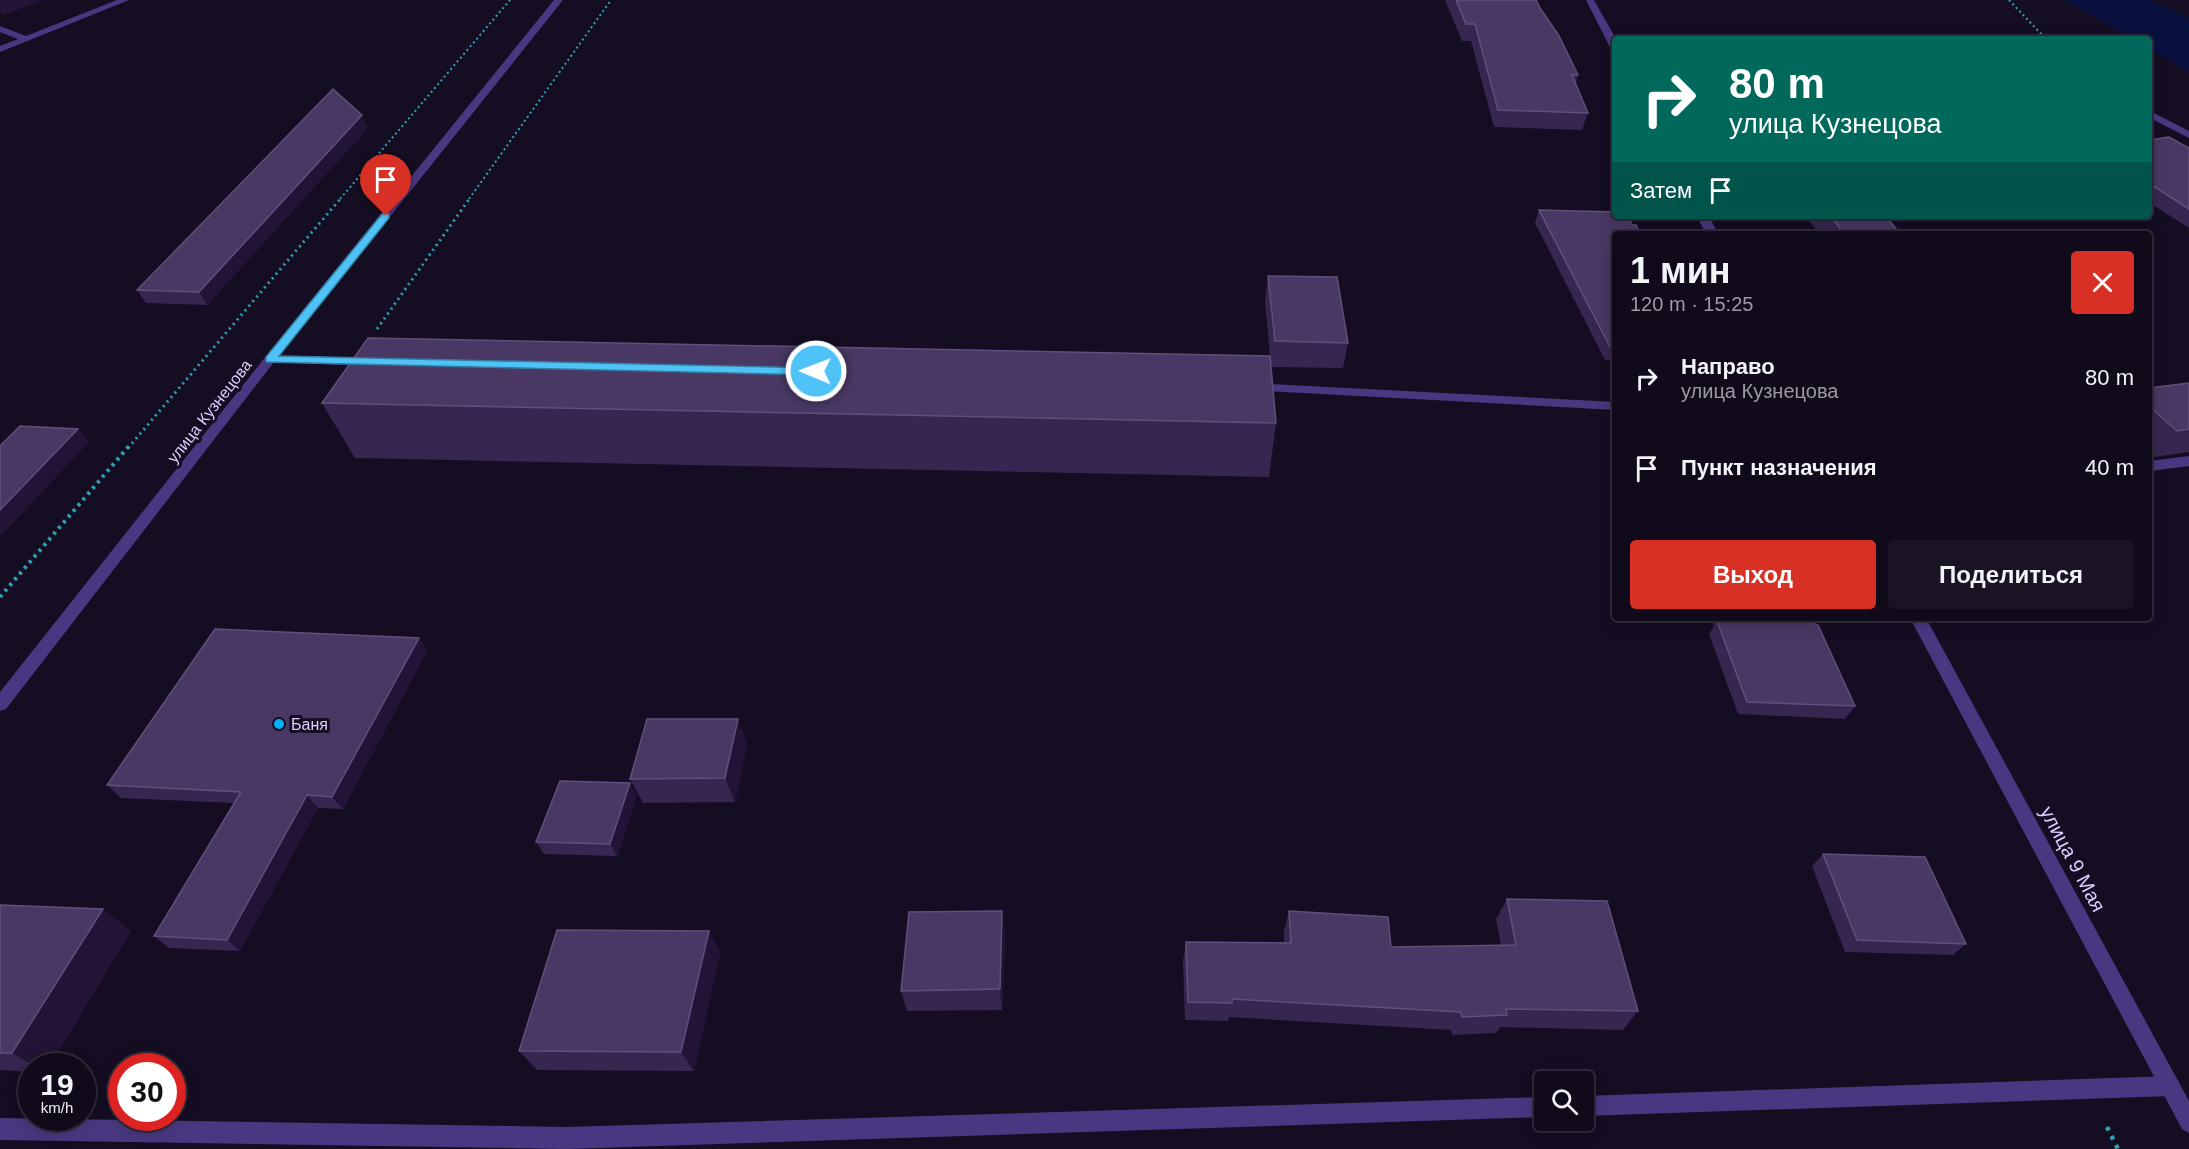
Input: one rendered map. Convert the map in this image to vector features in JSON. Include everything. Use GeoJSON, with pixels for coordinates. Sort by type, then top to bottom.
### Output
{"type":"FeatureCollection","features":[{"type":"Feature","properties":{"kind":"street"},"geometry":{"type":"LineString","coordinates":[[0,49],[125,0]]}},
{"type":"Feature","properties":{"kind":"street","name":"улица Кузнецова"},"geometry":{"type":"LineString","coordinates":[[0,704],[270,359],[559,0]]}},
{"type":"Feature","properties":{"kind":"street"},"geometry":{"type":"LineString","coordinates":[[1590,0],[1612,41]]}},
{"type":"Feature","properties":{"kind":"street"},"geometry":{"type":"LineString","coordinates":[[0,29],[26,39]]}},
{"type":"Feature","properties":{"kind":"street"},"geometry":{"type":"LineString","coordinates":[[2152,115],[2189,135]]}},
{"type":"Feature","properties":{"kind":"street"},"geometry":{"type":"LineString","coordinates":[[270,359],[390,362]]}},
{"type":"Feature","properties":{"kind":"street"},"geometry":{"type":"LineString","coordinates":[[1245,386],[1612,406]]}},
{"type":"Feature","properties":{"kind":"street"},"geometry":{"type":"LineString","coordinates":[[2152,466],[2189,461]]}},
{"type":"Feature","properties":{"kind":"street","name":"улица 9 Мая"},"geometry":{"type":"LineString","coordinates":[[1920,621],[2189,1122]]}},
{"type":"Feature","properties":{"kind":"street"},"geometry":{"type":"LineString","coordinates":[[1594,1106],[2170,1086]]}},
{"type":"Feature","properties":{"kind":"street"},"geometry":{"type":"LineString","coordinates":[[0,1129],[565,1144],[1534,1107]]}},
{"type":"Feature","properties":{"kind":"path"},"geometry":{"type":"LineString","coordinates":[[0,597],[510,0]]}},
{"type":"Feature","properties":{"kind":"path"},"geometry":{"type":"LineString","coordinates":[[354,361],[611,0]]}},
{"type":"Feature","properties":{"kind":"path"},"geometry":{"type":"LineString","coordinates":[[2009,0],[2043,36]]}},
{"type":"Feature","properties":{"kind":"shaded area"},"geometry":{"type":"Polygon","coordinates":[[[2065,0],[2150,0],[2189,18],[2189,72],[2152,50],[2152,36],[2127,36],[2065,0]]]}},
{"type":"Feature","properties":{"kind":"building"},"geometry":{"type":"Polygon","coordinates":[[[1456,0],[1536,0],[1559,36],[1578,75],[1572,75],[1588,113],[1498,110],[1475,24],[1466,24],[1456,0]]]}},
{"type":"Feature","properties":{"kind":"building"},"geometry":{"type":"Polygon","coordinates":[[[333,89],[362,115],[199,292],[137,290],[333,89]]]}},
{"type":"Feature","properties":{"kind":"building"},"geometry":{"type":"Polygon","coordinates":[[[2169,137],[2189,148],[2189,209],[2152,185],[2152,140],[2169,137]]]}},
{"type":"Feature","properties":{"kind":"building"},"geometry":{"type":"Polygon","coordinates":[[[1539,210],[1612,212],[1612,219],[1629,219],[1632,225],[1636,225],[1639,231],[1612,231],[1612,347],[1539,210]]]}},
{"type":"Feature","properties":{"kind":"building"},"geometry":{"type":"Polygon","coordinates":[[[1833,219],[1888,219],[1898,231],[1842,231],[1833,219]]]}},
{"type":"Feature","properties":{"kind":"building"},"geometry":{"type":"Polygon","coordinates":[[[1268,276],[1337,277],[1348,343],[1275,341],[1268,276]]]}},
{"type":"Feature","properties":{"kind":"building"},"geometry":{"type":"Polygon","coordinates":[[[368,338],[1270,356],[1276,423],[322,403],[368,338]]]}},
{"type":"Feature","properties":{"kind":"building"},"geometry":{"type":"Polygon","coordinates":[[[2189,383],[2189,429],[2177,431],[2152,409],[2152,388],[2189,383]]]}},
{"type":"Feature","properties":{"kind":"building"},"geometry":{"type":"Polygon","coordinates":[[[20,426],[78,429],[0,510],[0,446],[20,426]]]}},
{"type":"Feature","properties":{"kind":"building"},"geometry":{"type":"Polygon","coordinates":[[[1717,621],[1814,621],[1818,625],[1855,706],[1747,702],[1717,621]]]}},
{"type":"Feature","properties":{"kind":"building","name":"Баня"},"geometry":{"type":"Polygon","coordinates":[[[215,629],[419,638],[332,797],[307,795],[227,940],[154,936],[241,792],[107,785],[215,629]]]}},
{"type":"Feature","properties":{"kind":"building"},"geometry":{"type":"Polygon","coordinates":[[[647,719],[738,719],[725,778],[630,779],[647,719]]]}},
{"type":"Feature","properties":{"kind":"building"},"geometry":{"type":"Polygon","coordinates":[[[560,781],[630,783],[610,844],[536,842],[560,781]]]}},
{"type":"Feature","properties":{"kind":"building"},"geometry":{"type":"Polygon","coordinates":[[[1823,854],[1925,857],[1966,944],[1857,940],[1823,854]]]}},
{"type":"Feature","properties":{"kind":"building"},"geometry":{"type":"Polygon","coordinates":[[[1507,899],[1607,901],[1638,1011],[1506,1009],[1507,1015],[1462,1017],[1461,1012],[1232,999],[1232,1003],[1188,1002],[1186,942],[1291,943],[1289,911],[1388,917],[1391,947],[1516,945],[1507,899]]]}},
{"type":"Feature","properties":{"kind":"building"},"geometry":{"type":"Polygon","coordinates":[[[0,905],[103,909],[12,1053],[0,1053],[0,905]]]}},
{"type":"Feature","properties":{"kind":"building"},"geometry":{"type":"Polygon","coordinates":[[[1002,911],[1000,989],[901,991],[909,912],[1002,911]]]}},
{"type":"Feature","properties":{"kind":"building"},"geometry":{"type":"Polygon","coordinates":[[[557,930],[709,931],[681,1052],[519,1051],[557,930]]]}},
{"type":"Feature","properties":{"kind":"place","name":"Баня"},"geometry":{"type":"Point","coordinates":[279,724]}},
{"type":"Feature","properties":{"kind":"route"},"geometry":{"type":"LineString","coordinates":[[386,216],[270,359],[816,371]]}}]}
